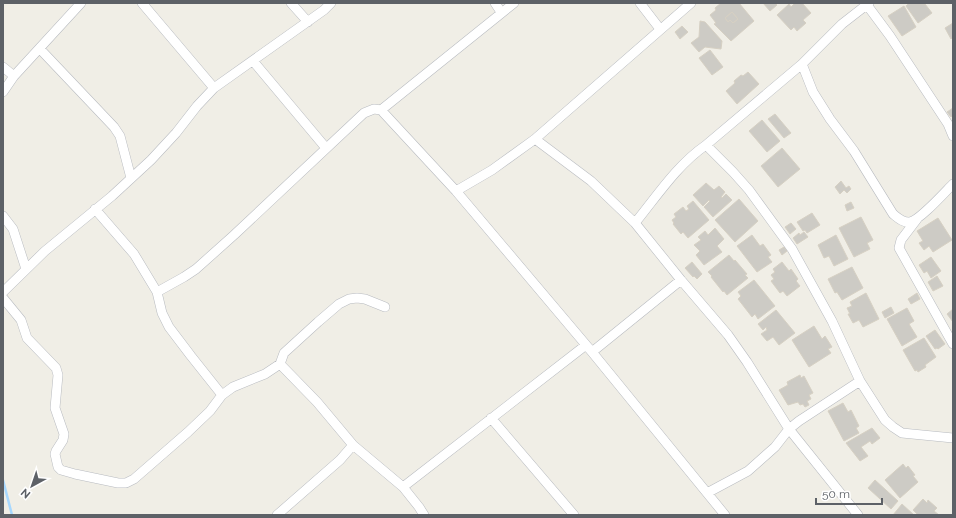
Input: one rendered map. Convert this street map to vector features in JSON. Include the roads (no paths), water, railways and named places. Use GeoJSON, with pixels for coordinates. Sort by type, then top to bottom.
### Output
{"type":"FeatureCollection","features":[{"type":"Feature","properties":{"kind":"street"},"geometry":{"type":"LineString","coordinates":[[3,92],[14,76],[40,50],[81,3]]}},
{"type":"Feature","properties":{"kind":"street"},"geometry":{"type":"LineString","coordinates":[[142,3],[214,88]]}},
{"type":"Feature","properties":{"kind":"street"},"geometry":{"type":"LineString","coordinates":[[291,3],[308,22]]}},
{"type":"Feature","properties":{"kind":"street"},"geometry":{"type":"LineString","coordinates":[[3,292],[45,251],[112,196],[151,160],[214,88],[308,22],[331,3]]}},
{"type":"Feature","properties":{"kind":"street"},"geometry":{"type":"LineString","coordinates":[[496,3],[502,12]]}},
{"type":"Feature","properties":{"kind":"street"},"geometry":{"type":"LineString","coordinates":[[380,110],[514,3]]}},
{"type":"Feature","properties":{"kind":"street"},"geometry":{"type":"LineString","coordinates":[[640,3],[660,29]]}},
{"type":"Feature","properties":{"kind":"street"},"geometry":{"type":"LineString","coordinates":[[456,192],[492,170],[535,139],[691,3]]}},
{"type":"Feature","properties":{"kind":"street"},"geometry":{"type":"LineString","coordinates":[[635,223],[683,164],[694,153],[802,64],[842,24],[868,4],[944,118],[953,136]]}},
{"type":"Feature","properties":{"kind":"street"},"geometry":{"type":"LineString","coordinates":[[40,50],[114,126],[120,136],[131,178]]}},
{"type":"Feature","properties":{"kind":"street"},"geometry":{"type":"LineString","coordinates":[[253,61],[326,148]]}},
{"type":"Feature","properties":{"kind":"street"},"geometry":{"type":"LineString","coordinates":[[802,64],[813,92],[830,119],[854,151],[893,214],[904,222],[910,222],[918,218]]}},
{"type":"Feature","properties":{"kind":"street"},"geometry":{"type":"LineString","coordinates":[[3,67],[14,76]]}},
{"type":"Feature","properties":{"kind":"street"},"geometry":{"type":"LineString","coordinates":[[157,292],[184,277],[196,268],[364,113],[374,109],[380,110],[456,192],[589,349],[725,515]]}},
{"type":"Feature","properties":{"kind":"street"},"geometry":{"type":"LineString","coordinates":[[535,139],[591,181],[635,223],[728,336],[747,362],[789,429],[858,515]]}},
{"type":"Feature","properties":{"kind":"street"},"geometry":{"type":"LineString","coordinates":[[706,144],[749,190],[792,249],[832,321],[860,382],[885,420],[902,433],[953,438]]}},
{"type":"Feature","properties":{"kind":"street"},"geometry":{"type":"LineString","coordinates":[[953,184],[918,218],[901,240],[899,248],[953,344]]}},
{"type":"Feature","properties":{"kind":"street"},"geometry":{"type":"LineString","coordinates":[[95,209],[134,254],[157,292],[162,313],[169,327],[222,395]]}},
{"type":"Feature","properties":{"kind":"street"},"geometry":{"type":"LineString","coordinates":[[3,216],[12,229],[26,269]]}},
{"type":"Feature","properties":{"kind":"street"},"geometry":{"type":"LineString","coordinates":[[403,487],[492,418],[589,349],[681,280]]}},
{"type":"Feature","properties":{"kind":"street"},"geometry":{"type":"LineString","coordinates":[[3,298],[21,320],[27,338],[56,368],[58,375],[55,408],[64,434],[63,440],[55,454],[58,467],[61,470],[118,483],[126,483],[134,479],[188,432],[210,411],[222,395],[233,387],[265,374],[280,364],[281,358],[287,350],[339,304],[349,299],[365,299],[385,307]]}},
{"type":"Feature","properties":{"kind":"street"},"geometry":{"type":"LineString","coordinates":[[280,364],[317,402],[353,444],[403,487],[424,515]]}},
{"type":"Feature","properties":{"kind":"street"},"geometry":{"type":"LineString","coordinates":[[707,493],[748,471],[775,447],[789,429],[799,421],[860,382]]}},
{"type":"Feature","properties":{"kind":"street"},"geometry":{"type":"LineString","coordinates":[[492,418],[574,515]]}},
{"type":"Feature","properties":{"kind":"street"},"geometry":{"type":"LineString","coordinates":[[277,515],[340,460],[353,444]]}},
{"type":"Feature","properties":{"kind":"waterway"},"geometry":{"type":"LineString","coordinates":[[3,480],[12,515]]}}]}
